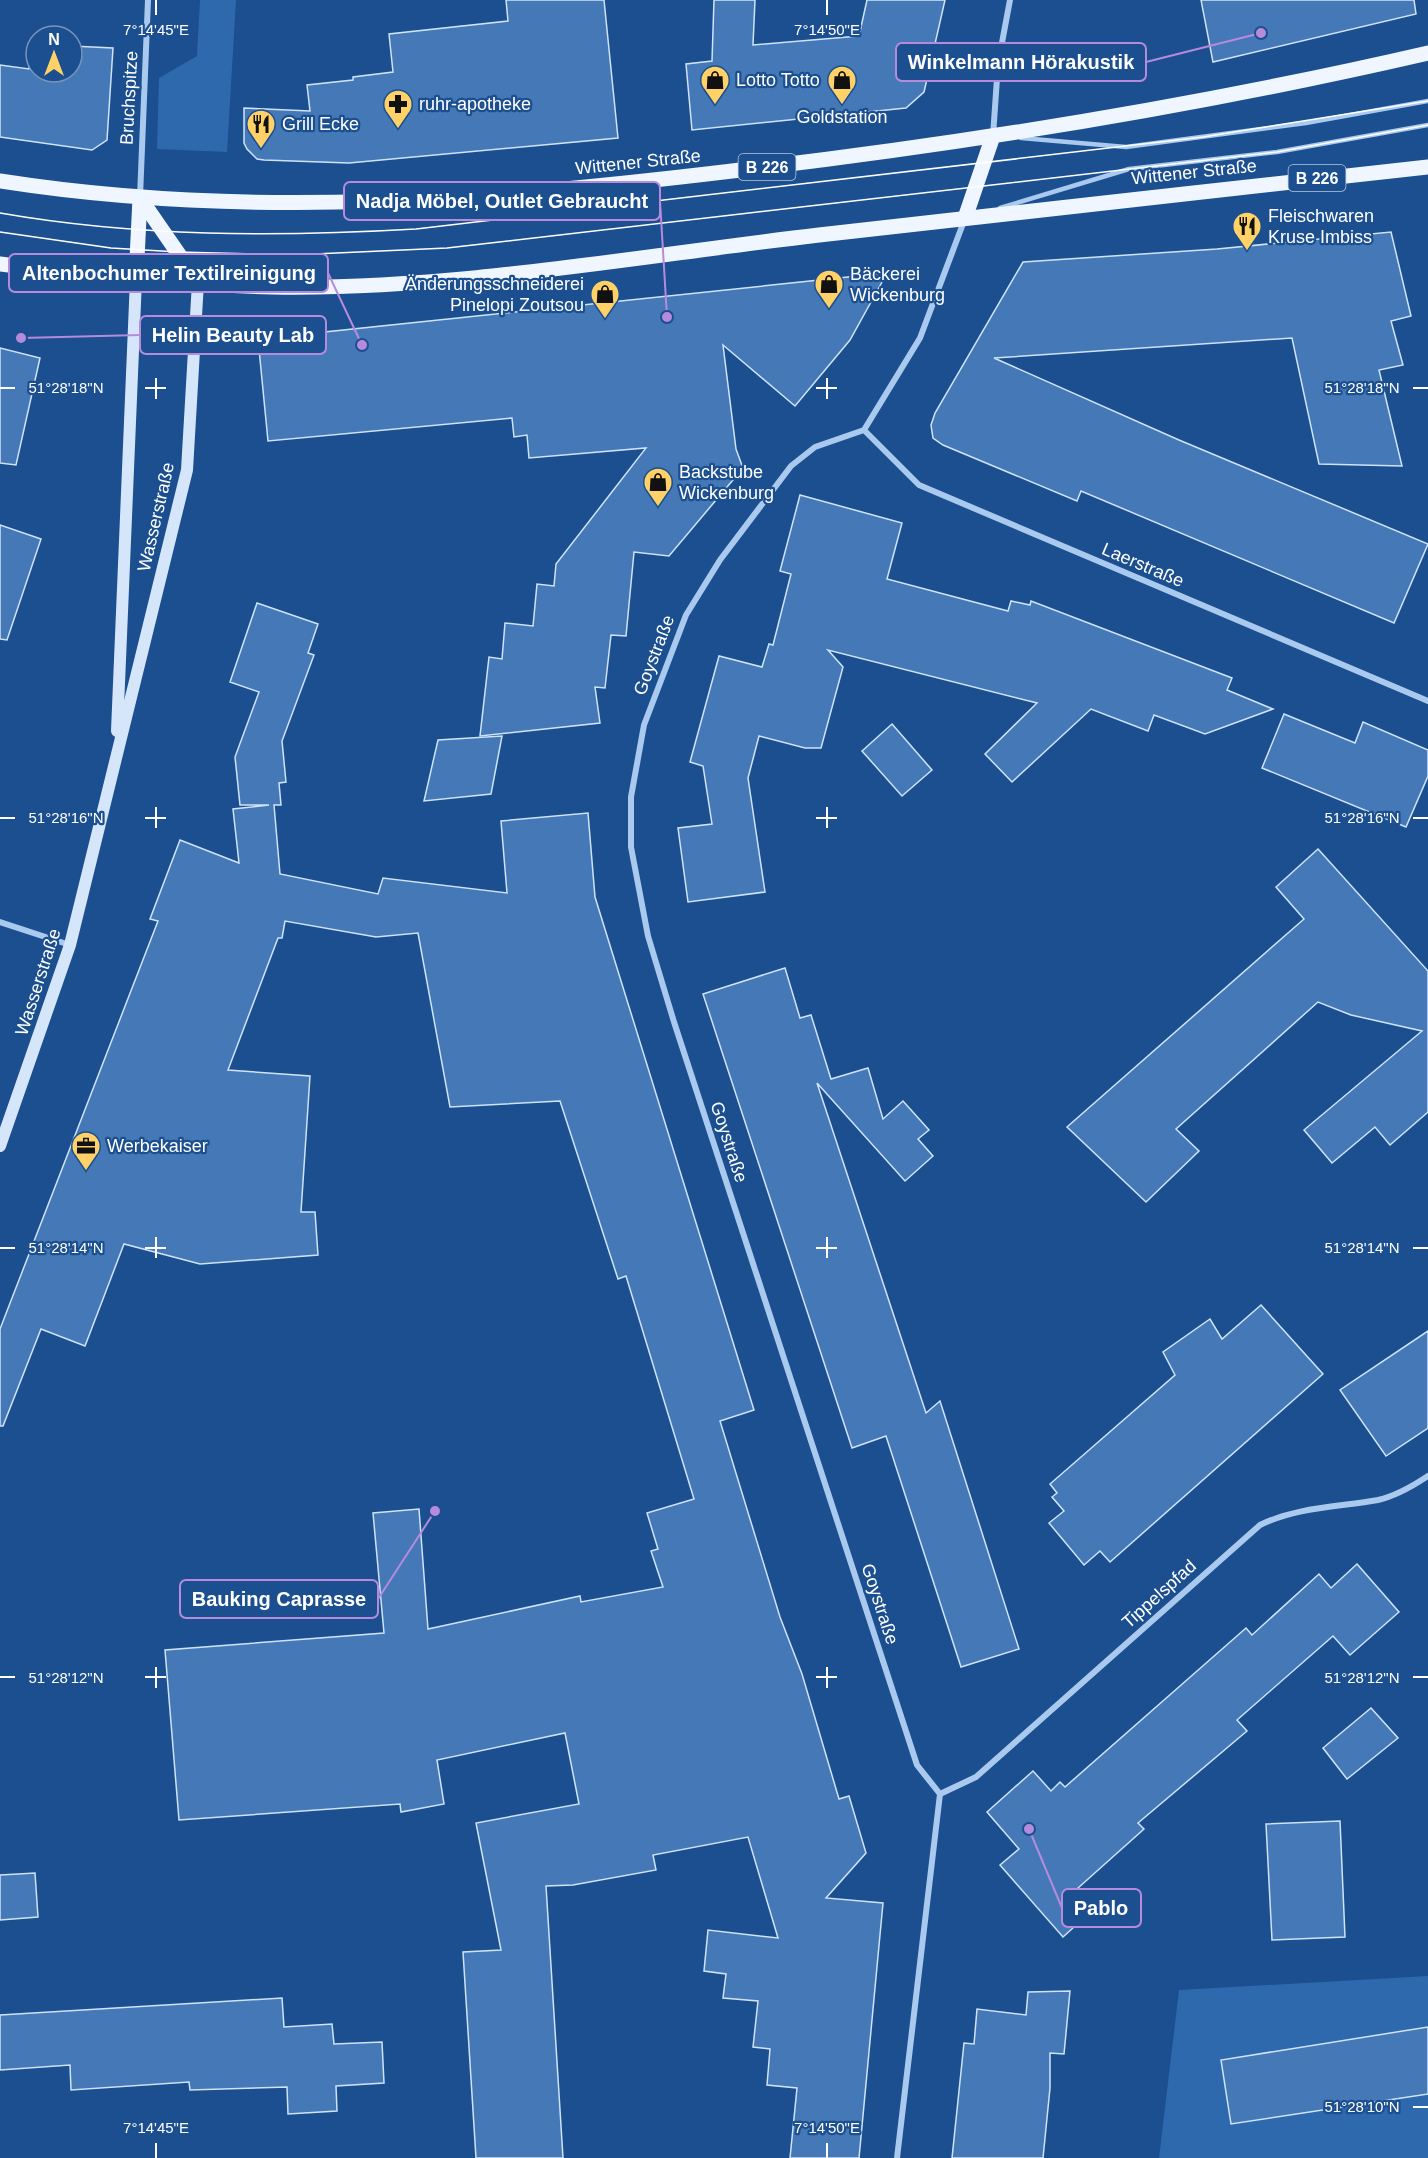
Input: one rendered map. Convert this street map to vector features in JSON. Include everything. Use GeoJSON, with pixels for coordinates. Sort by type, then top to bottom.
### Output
{"type":"FeatureCollection","features":[{"type":"Feature","properties":{"kind":"main road","name":"Wittener Straße"},"geometry":{"type":"LineString","coordinates":[[0,181],[62,191],[140,198],[283,205],[540,191],[829,159],[993,136],[1304,80],[1428,53]]}},
{"type":"Feature","properties":{"kind":"main road"},"geometry":{"type":"LineString","coordinates":[[965,218],[993,136]]}},
{"type":"Feature","properties":{"kind":"main road","name":"Wittener Straße"},"geometry":{"type":"LineString","coordinates":[[0,264],[136,279],[273,286],[428,280],[1428,167]]}},
{"type":"Feature","properties":{"kind":"main road"},"geometry":{"type":"LineString","coordinates":[[136,279],[140,198]]}},
{"type":"Feature","properties":{"kind":"main road"},"geometry":{"type":"LineString","coordinates":[[140,198],[198,282]]}},
{"type":"Feature","properties":{"kind":"street","name":"Bruchspitze"},"geometry":{"type":"LineString","coordinates":[[140,198],[148,0]]}},
{"type":"Feature","properties":{"kind":"street"},"geometry":{"type":"LineString","coordinates":[[993,136],[998,64],[1010,0]]}},
{"type":"Feature","properties":{"kind":"street"},"geometry":{"type":"LineString","coordinates":[[864,430],[920,338],[965,218]]}},
{"type":"Feature","properties":{"kind":"street","name":"Wasserstraße"},"geometry":{"type":"LineString","coordinates":[[116,756],[136,279]]}},
{"type":"Feature","properties":{"kind":"street","name":"Wasserstraße"},"geometry":{"type":"LineString","coordinates":[[0,1146],[70,945],[187,470],[198,282]]}},
{"type":"Feature","properties":{"kind":"street","name":"Laerstraße"},"geometry":{"type":"LineString","coordinates":[[864,430],[919,484],[1428,701]]}},
{"type":"Feature","properties":{"kind":"street","name":"Goystraße"},"geometry":{"type":"LineString","coordinates":[[864,430],[815,447],[791,466],[720,560],[686,615],[644,725],[631,797],[632,847],[648,936],[821,1476],[917,1765],[940,1794]]}},
{"type":"Feature","properties":{"kind":"street"},"geometry":{"type":"LineString","coordinates":[[0,922],[70,945]]}},
{"type":"Feature","properties":{"kind":"street","name":"Tippelspfad"},"geometry":{"type":"LineString","coordinates":[[940,1794],[976,1777],[1260,1525],[1278,1516],[1379,1499],[1409,1489],[1428,1476]]}},
{"type":"Feature","properties":{"kind":"street"},"geometry":{"type":"LineString","coordinates":[[897,2158],[940,1794]]}},
{"type":"Feature","properties":{"kind":"lane"},"geometry":{"type":"LineString","coordinates":[[993,136],[1126,147],[1306,123],[1428,101]]}},
{"type":"Feature","properties":{"kind":"lane"},"geometry":{"type":"LineString","coordinates":[[965,218],[1129,169],[1277,152],[1428,124]]}},
{"type":"Feature","properties":{"kind":"shaded area"},"geometry":{"type":"Polygon","coordinates":[[[200,0],[236,0],[227,152],[157,149],[159,78],[197,56],[200,0]]]}},
{"type":"Feature","properties":{"kind":"shaded area"},"geometry":{"type":"Polygon","coordinates":[[[1428,1976],[1428,2158],[1159,2158],[1179,1990],[1428,1976]]]}},
{"type":"Feature","properties":{"kind":"building"},"geometry":{"type":"Polygon","coordinates":[[[506,0],[604,0],[618,138],[349,163],[264,160],[257,159],[247,149],[244,143],[244,108],[310,111],[307,85],[353,80],[353,77],[393,72],[389,34],[508,21],[506,0]]]}},
{"type":"Feature","properties":{"kind":"building"},"geometry":{"type":"Polygon","coordinates":[[[714,0],[755,0],[753,45],[859,36],[867,0],[945,0],[924,92],[906,108],[692,130],[686,64],[712,61],[714,0]]]}},
{"type":"Feature","properties":{"kind":"building"},"geometry":{"type":"Polygon","coordinates":[[[1201,0],[1414,0],[1416,14],[1213,62],[1201,0]]]}},
{"type":"Feature","properties":{"kind":"building"},"geometry":{"type":"Polygon","coordinates":[[[84,47],[113,48],[107,140],[92,150],[0,137],[0,65],[24,68],[24,84],[84,84],[84,47]]]}},
{"type":"Feature","properties":{"kind":"building"},"geometry":{"type":"Polygon","coordinates":[[[1391,232],[1411,316],[1391,321],[1403,365],[1379,370],[1402,466],[1319,464],[1292,338],[994,358],[1179,440],[1428,544],[1394,623],[1081,491],[1077,501],[943,445],[933,438],[931,425],[935,413],[1023,262],[1217,249],[1391,232]]]}},
{"type":"Feature","properties":{"kind":"building"},"geometry":{"type":"Polygon","coordinates":[[[887,273],[850,340],[795,406],[723,345],[736,449],[743,468],[669,556],[634,552],[626,636],[611,635],[605,688],[595,687],[600,723],[480,736],[489,657],[502,659],[505,623],[533,626],[537,584],[554,586],[556,564],[646,448],[529,458],[527,435],[514,437],[512,418],[268,441],[258,339],[887,273]]]}},
{"type":"Feature","properties":{"kind":"building"},"geometry":{"type":"Polygon","coordinates":[[[0,348],[40,358],[16,465],[0,463],[0,348]]]}},
{"type":"Feature","properties":{"kind":"building"},"geometry":{"type":"Polygon","coordinates":[[[800,495],[902,523],[887,579],[1008,611],[1011,601],[1030,605],[1031,601],[1232,678],[1227,690],[1273,709],[1205,734],[1154,715],[1148,731],[1091,709],[1012,782],[985,754],[1037,703],[828,650],[843,667],[821,748],[805,748],[759,736],[748,778],[765,892],[688,902],[678,828],[712,824],[703,766],[690,762],[719,656],[762,667],[769,644],[773,645],[791,574],[780,571],[800,495]]]}},
{"type":"Feature","properties":{"kind":"building"},"geometry":{"type":"Polygon","coordinates":[[[0,525],[41,539],[7,640],[0,639],[0,525]]]}},
{"type":"Feature","properties":{"kind":"building"},"geometry":{"type":"Polygon","coordinates":[[[257,603],[318,624],[308,653],[314,655],[282,741],[286,782],[279,783],[281,805],[274,805],[280,874],[378,894],[383,878],[507,893],[501,821],[588,813],[595,897],[754,1410],[720,1421],[780,1617],[802,1674],[839,1799],[849,1796],[866,1853],[826,1898],[883,1903],[859,2158],[790,2158],[797,2088],[767,2085],[770,2049],[753,2047],[758,2001],[723,1998],[726,1974],[704,1971],[708,1930],[778,1938],[748,1837],[653,1855],[656,1870],[573,1885],[546,1886],[563,2158],[476,2158],[463,1952],[501,1950],[476,1823],[579,1804],[565,1733],[437,1760],[444,1804],[401,1812],[400,1804],[179,1820],[165,1650],[384,1633],[373,1513],[419,1509],[428,1629],[580,1596],[581,1602],[663,1587],[651,1551],[658,1549],[647,1513],[694,1499],[626,1276],[618,1279],[560,1101],[450,1107],[418,933],[376,937],[285,921],[282,938],[278,938],[228,1070],[310,1076],[301,1212],[315,1212],[318,1255],[200,1264],[124,1244],[85,1346],[41,1329],[3,1426],[0,1426],[0,1329],[158,921],[150,919],[180,840],[239,863],[233,809],[269,805],[240,805],[235,757],[259,692],[230,682],[257,603]]]}},
{"type":"Feature","properties":{"kind":"building"},"geometry":{"type":"Polygon","coordinates":[[[1284,714],[1355,743],[1363,722],[1428,750],[1428,776],[1406,827],[1262,768],[1284,714]]]}},
{"type":"Feature","properties":{"kind":"building"},"geometry":{"type":"Polygon","coordinates":[[[892,724],[932,770],[902,796],[862,751],[892,724]]]}},
{"type":"Feature","properties":{"kind":"building"},"geometry":{"type":"Polygon","coordinates":[[[502,736],[491,794],[424,801],[438,740],[502,736]]]}},
{"type":"Feature","properties":{"kind":"building"},"geometry":{"type":"Polygon","coordinates":[[[1318,849],[1428,971],[1428,1112],[1390,1145],[1375,1127],[1332,1163],[1304,1130],[1422,1031],[1351,1015],[1318,1002],[1176,1129],[1199,1151],[1146,1202],[1067,1127],[1304,919],[1276,887],[1318,849]]]}},
{"type":"Feature","properties":{"kind":"building"},"geometry":{"type":"Polygon","coordinates":[[[785,968],[800,1018],[811,1015],[831,1079],[868,1068],[883,1119],[903,1101],[929,1130],[918,1139],[933,1156],[905,1181],[817,1083],[926,1413],[940,1401],[1019,1649],[961,1667],[886,1436],[852,1448],[703,994],[785,968]]]}},
{"type":"Feature","properties":{"kind":"building"},"geometry":{"type":"Polygon","coordinates":[[[1261,1305],[1323,1374],[1110,1562],[1100,1551],[1084,1565],[1049,1523],[1064,1511],[1052,1497],[1057,1493],[1050,1484],[1175,1375],[1163,1352],[1210,1319],[1222,1339],[1261,1305]]]}},
{"type":"Feature","properties":{"kind":"building"},"geometry":{"type":"Polygon","coordinates":[[[1428,1331],[1428,1428],[1386,1456],[1340,1390],[1428,1331]]]}},
{"type":"Feature","properties":{"kind":"building"},"geometry":{"type":"Polygon","coordinates":[[[1357,1564],[1399,1612],[1350,1655],[1333,1636],[1237,1720],[1247,1731],[1138,1823],[1144,1829],[1078,1888],[1095,1908],[1063,1937],[1000,1865],[1019,1849],[987,1812],[1033,1771],[1051,1791],[1060,1782],[1065,1787],[1246,1628],[1252,1635],[1319,1574],[1331,1588],[1357,1564]]]}},
{"type":"Feature","properties":{"kind":"building"},"geometry":{"type":"Polygon","coordinates":[[[1371,1708],[1398,1738],[1347,1779],[1323,1748],[1371,1708]]]}},
{"type":"Feature","properties":{"kind":"building"},"geometry":{"type":"Polygon","coordinates":[[[1340,1821],[1345,1937],[1272,1940],[1266,1824],[1340,1821]]]}},
{"type":"Feature","properties":{"kind":"building"},"geometry":{"type":"Polygon","coordinates":[[[35,1873],[38,1917],[0,1920],[0,1875],[35,1873]]]}},
{"type":"Feature","properties":{"kind":"building"},"geometry":{"type":"Polygon","coordinates":[[[1070,1991],[1064,2054],[1050,2053],[1050,2088],[1043,2158],[952,2158],[964,2043],[974,2044],[977,2009],[1026,2015],[1028,1992],[1070,1991]]]}},
{"type":"Feature","properties":{"kind":"building"},"geometry":{"type":"Polygon","coordinates":[[[282,1998],[284,2027],[332,2024],[334,2044],[382,2042],[384,2083],[336,2086],[337,2111],[288,2114],[287,2087],[190,2090],[189,2082],[71,2090],[70,2065],[0,2070],[0,2015],[282,1998]]]}},
{"type":"Feature","properties":{"kind":"building"},"geometry":{"type":"Polygon","coordinates":[[[1428,2027],[1428,2094],[1231,2124],[1221,2060],[1428,2027]]]}},
{"type":"Feature","properties":{"kind":"tram line"},"geometry":{"type":"LineString","coordinates":[[0,213],[103,227],[155,231],[259,234],[416,229],[1203,137],[1428,101]]}},
{"type":"Feature","properties":{"kind":"tram line"},"geometry":{"type":"LineString","coordinates":[[0,232],[111,248],[178,252],[292,255],[447,248],[1277,152],[1428,125]]}},
{"type":"Feature","properties":{"kind":"place","name":"Winkelmann Hörakustik"},"geometry":{"type":"Point","coordinates":[1261,33]}},
{"type":"Feature","properties":{"kind":"place","name":"Lotto Totto"},"geometry":{"type":"Point","coordinates":[715,106]}},
{"type":"Feature","properties":{"kind":"place","name":"Goldstation"},"geometry":{"type":"Point","coordinates":[842,106]}},
{"type":"Feature","properties":{"kind":"place","name":"ruhr-apotheke"},"geometry":{"type":"Point","coordinates":[398,130]}},
{"type":"Feature","properties":{"kind":"place","name":"Grill Ecke"},"geometry":{"type":"Point","coordinates":[261,150]}},
{"type":"Feature","properties":{"kind":"place","name":"Fleischwaren Kruse Imbiss"},"geometry":{"type":"Point","coordinates":[1247,252]}},
{"type":"Feature","properties":{"kind":"place","name":"Bäckerei Wickenburg"},"geometry":{"type":"Point","coordinates":[829,310]}},
{"type":"Feature","properties":{"kind":"place","name":"Nadja Möbel, Outlet Gebraucht"},"geometry":{"type":"Point","coordinates":[667,317]}},
{"type":"Feature","properties":{"kind":"place","name":"Änderungsschneiderei Pinelopi Zoutsou"},"geometry":{"type":"Point","coordinates":[605,320]}},
{"type":"Feature","properties":{"kind":"place","name":"Helin Beauty Lab"},"geometry":{"type":"Point","coordinates":[21,338]}},
{"type":"Feature","properties":{"kind":"place","name":"Altenbochumer Textilreinigung"},"geometry":{"type":"Point","coordinates":[362,345]}},
{"type":"Feature","properties":{"kind":"place","name":"Backstube Wickenburg"},"geometry":{"type":"Point","coordinates":[658,508]}},
{"type":"Feature","properties":{"kind":"place","name":"Werbekaiser"},"geometry":{"type":"Point","coordinates":[86,1172]}},
{"type":"Feature","properties":{"kind":"place","name":"Bauking Caprasse"},"geometry":{"type":"Point","coordinates":[435,1511]}},
{"type":"Feature","properties":{"kind":"place","name":"Pablo"},"geometry":{"type":"Point","coordinates":[1029,1829]}}]}
